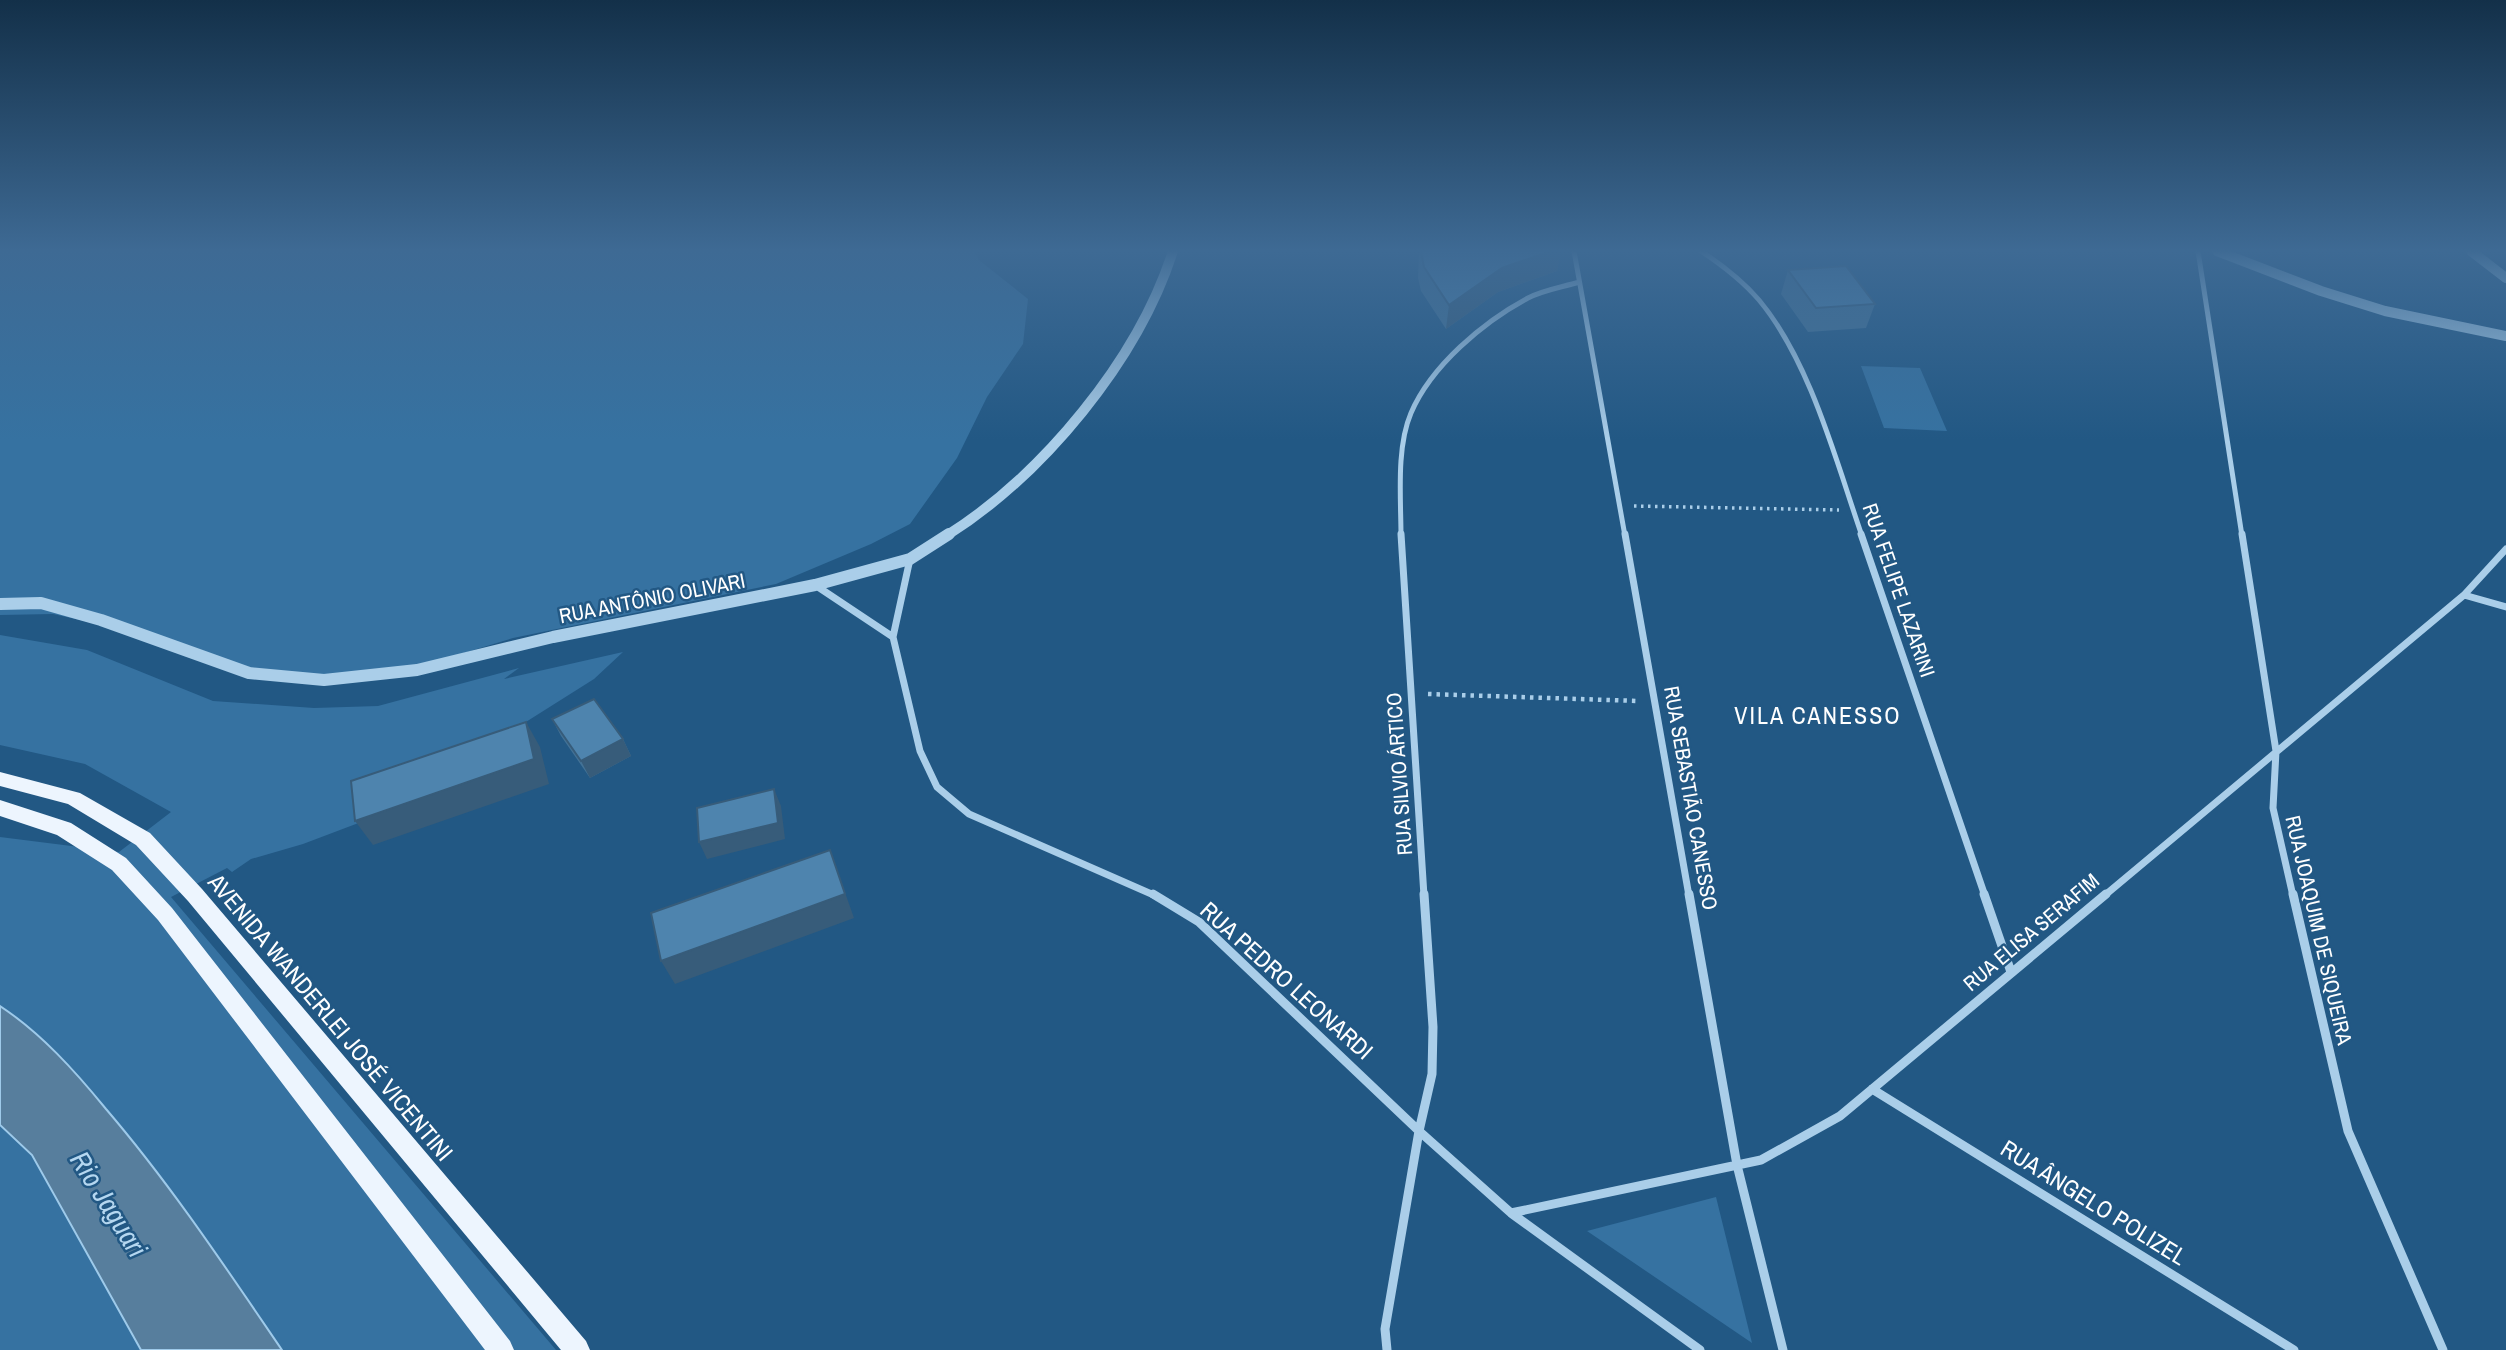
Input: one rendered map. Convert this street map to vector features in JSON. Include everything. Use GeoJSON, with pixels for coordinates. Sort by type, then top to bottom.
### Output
{"type":"FeatureCollection","features":[{"type":"Feature","properties":{"kind":"main road","name":"AVENIDA WANDERLEI JOSÉ VICENTINI"},"geometry":{"type":"LineString","coordinates":[[0,779],[73,798],[143,839],[195,895],[577,1350]]}},
{"type":"Feature","properties":{"kind":"main road"},"geometry":{"type":"LineString","coordinates":[[0,808],[64,829],[119,864],[156,904],[501,1350]]}},
{"type":"Feature","properties":{"kind":"street","name":"RUA ANTÔNIO OLIVARI"},"geometry":{"type":"LineString","coordinates":[[0,604],[41,603],[101,620],[250,673],[324,680],[417,670],[553,637],[816,585],[910,559],[953,532],[1018,484],[1072,425],[1132,342],[1146,314]]}},
{"type":"Feature","properties":{"kind":"street","name":"RUA SILVIO ÁRTICO"},"geometry":{"type":"LineString","coordinates":[[1387,1350],[1385,1329],[1419,1131],[1432,1074],[1433,1027],[1401,555],[1401,462],[1410,415],[1431,378],[1470,338],[1505,314]]}},
{"type":"Feature","properties":{"kind":"street","name":"RUA SEBASTIÃO CANESSO"},"geometry":{"type":"LineString","coordinates":[[1585,314],[1737,1165],[1783,1350]]}},
{"type":"Feature","properties":{"kind":"street","name":"RUA FELIPE LAZARINI"},"geometry":{"type":"LineString","coordinates":[[1769,314],[1786,342],[1822,422],[2011,972]]}},
{"type":"Feature","properties":{"kind":"street","name":"RUA JOAQUIM DE SIQUEIRA"},"geometry":{"type":"LineString","coordinates":[[2210,314],[2276,751],[2273,808],[2348,1131],[2444,1350]]}},
{"type":"Feature","properties":{"kind":"street"},"geometry":{"type":"LineString","coordinates":[[2400,314],[2506,336]]}},
{"type":"Feature","properties":{"kind":"street","name":"RUA ELISA SERAFIM"},"geometry":{"type":"LineString","coordinates":[[1511,1213],[1761,1160],[1840,1116],[2464,595],[2506,549]]}},
{"type":"Feature","properties":{"kind":"street","name":"RUA PEDRO LEONARDI"},"geometry":{"type":"LineString","coordinates":[[910,559],[893,637],[920,751],[937,787],[969,814],[1151,893],[1199,922],[1419,1131],[1511,1213],[1700,1350]]}},
{"type":"Feature","properties":{"kind":"street"},"geometry":{"type":"LineString","coordinates":[[816,585],[893,637]]}},
{"type":"Feature","properties":{"kind":"street"},"geometry":{"type":"LineString","coordinates":[[2464,595],[2506,607]]}},
{"type":"Feature","properties":{"kind":"street","name":"RUA ÂNGELO POLIZEL"},"geometry":{"type":"LineString","coordinates":[[1872,1089],[2294,1350]]}},
{"type":"Feature","properties":{"kind":"path"},"geometry":{"type":"LineString","coordinates":[[1619,506],[1853,510]]}},
{"type":"Feature","properties":{"kind":"path"},"geometry":{"type":"LineString","coordinates":[[1411,694],[1654,701]]}},
{"type":"Feature","properties":{"kind":"shaded area"},"geometry":{"type":"Polygon","coordinates":[[[0,314],[1026,314],[1023,344],[987,397],[957,458],[910,524],[871,544],[776,584],[513,638],[424,665],[278,679],[148,635],[53,614],[0,615],[0,314]]]}},
{"type":"Feature","properties":{"kind":"shaded area"},"geometry":{"type":"Polygon","coordinates":[[[1861,366],[1920,368],[1947,431],[1884,428],[1861,366]]]}},
{"type":"Feature","properties":{"kind":"shaded area"},"geometry":{"type":"Polygon","coordinates":[[[0,635],[87,650],[213,701],[314,708],[378,706],[519,668],[504,679],[623,652],[594,679],[377,816],[303,844],[251,859],[232,872],[227,868],[171,897],[556,1350],[0,1350],[0,837],[119,852],[171,812],[85,764],[0,745],[0,635]]]}},
{"type":"Feature","properties":{"kind":"shaded area"},"geometry":{"type":"Polygon","coordinates":[[[1716,1197],[1752,1343],[1587,1231],[1716,1197]]]}},
{"type":"Feature","properties":{"kind":"water","name":"Rio Jaguari"},"geometry":{"type":"Polygon","coordinates":[[[0,1006],[30,1028],[57,1053],[130,1138],[197,1227],[282,1350],[141,1350],[32,1155],[0,1125],[0,1006]]]}},
{"type":"Feature","properties":{"kind":"building"},"geometry":{"type":"Polygon","coordinates":[[[594,699],[623,739],[581,761],[552,719],[594,699]]]}},
{"type":"Feature","properties":{"kind":"building"},"geometry":{"type":"Polygon","coordinates":[[[526,722],[534,759],[355,821],[351,781],[526,722]]]}},
{"type":"Feature","properties":{"kind":"building"},"geometry":{"type":"Polygon","coordinates":[[[774,789],[778,823],[699,842],[697,808],[774,789]]]}},
{"type":"Feature","properties":{"kind":"building"},"geometry":{"type":"Polygon","coordinates":[[[830,850],[845,894],[661,961],[651,913],[830,850]]]}},
{"type":"Feature","properties":{"kind":"district","name":"VILA CANESSO"},"geometry":{"type":"Point","coordinates":[1818,715]}}]}
